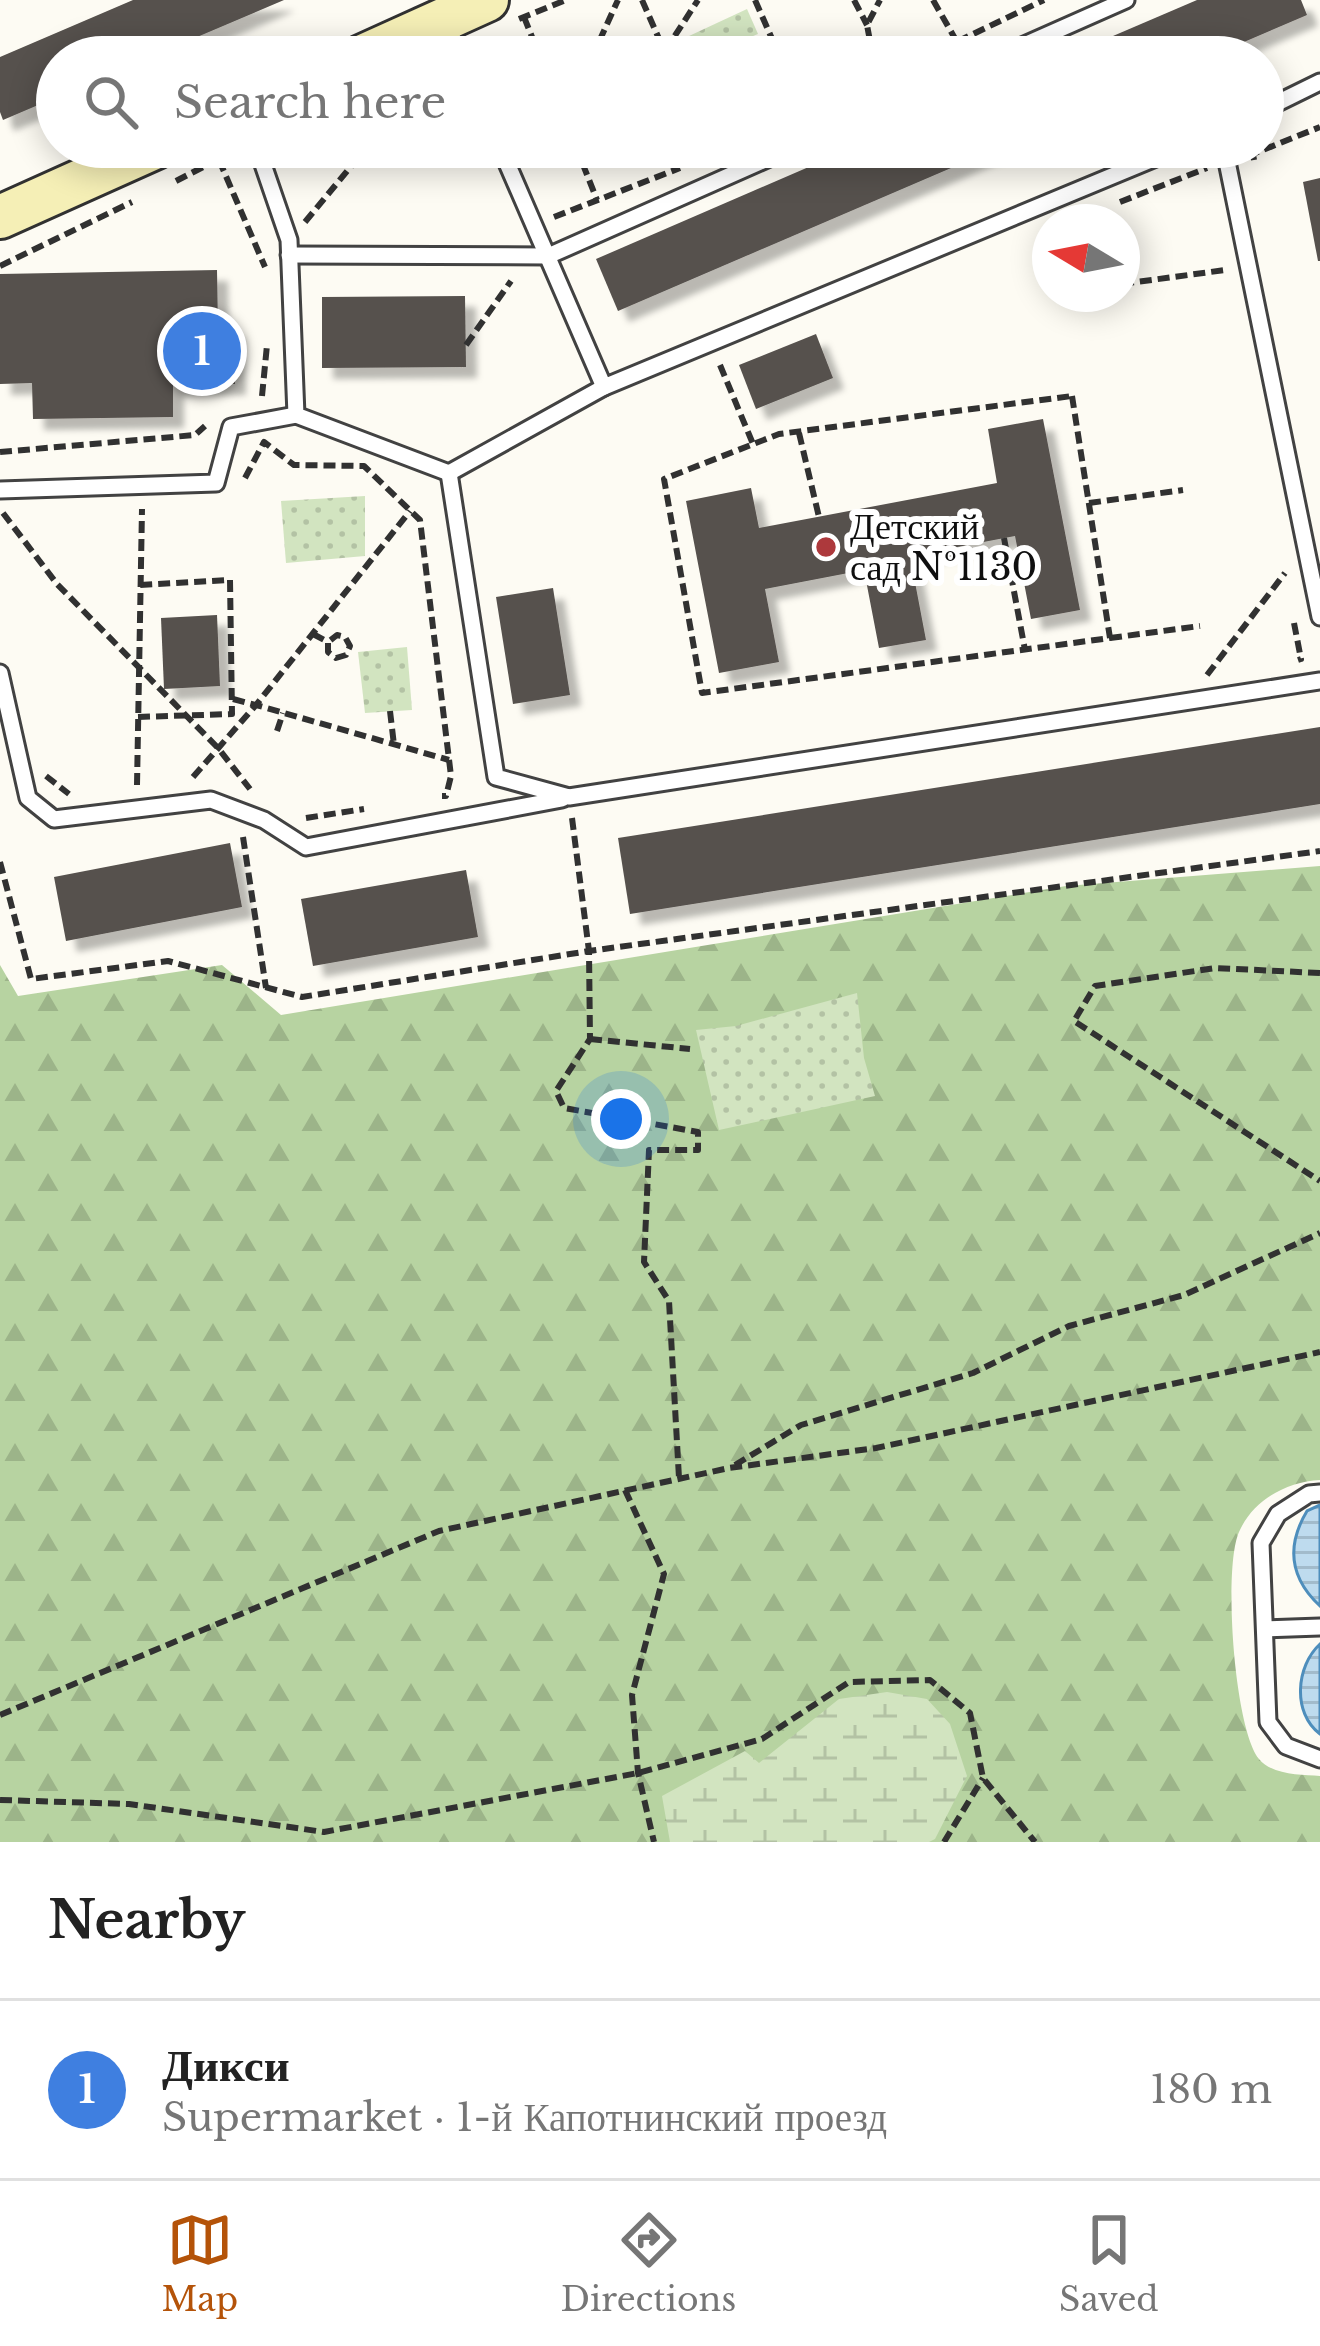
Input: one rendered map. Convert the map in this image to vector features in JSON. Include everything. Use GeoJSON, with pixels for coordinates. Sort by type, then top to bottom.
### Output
{"type":"FeatureCollection","features":[{"type":"Feature","properties":{"kind":"street"},"geometry":{"type":"LineString","coordinates":[[458,36],[506,8]]}},
{"type":"Feature","properties":{"kind":"street"},"geometry":{"type":"LineString","coordinates":[[0,217],[158,168]]}},
{"type":"Feature","properties":{"kind":"lane"},"geometry":{"type":"LineString","coordinates":[[1045,36],[1126,0]]}},
{"type":"Feature","properties":{"kind":"lane"},"geometry":{"type":"LineString","coordinates":[[1284,100],[1320,82]]}},
{"type":"Feature","properties":{"kind":"lane"},"geometry":{"type":"LineString","coordinates":[[263,168],[289,240],[296,415]]}},
{"type":"Feature","properties":{"kind":"lane"},"geometry":{"type":"LineString","coordinates":[[509,168],[604,387]]}},
{"type":"Feature","properties":{"kind":"lane"},"geometry":{"type":"LineString","coordinates":[[290,255],[548,256],[747,168]]}},
{"type":"Feature","properties":{"kind":"lane"},"geometry":{"type":"LineString","coordinates":[[0,490],[216,483],[231,427],[296,415],[449,473],[604,387],[1131,168]]}},
{"type":"Feature","properties":{"kind":"lane"},"geometry":{"type":"LineString","coordinates":[[1228,168],[1320,617]]}},
{"type":"Feature","properties":{"kind":"lane"},"geometry":{"type":"LineString","coordinates":[[449,473],[496,777],[569,797]]}},
{"type":"Feature","properties":{"kind":"lane"},"geometry":{"type":"LineString","coordinates":[[0,673],[28,798],[54,820],[211,800],[264,820],[306,847],[569,797],[1320,682]]}},
{"type":"Feature","properties":{"kind":"lane"},"geometry":{"type":"LineString","coordinates":[[1320,1493],[1309,1494],[1278,1514],[1261,1543],[1268,1722],[1286,1746],[1320,1760]]}},
{"type":"Feature","properties":{"kind":"lane"},"geometry":{"type":"LineString","coordinates":[[1266,1629],[1320,1627]]}},
{"type":"Feature","properties":{"kind":"path"},"geometry":{"type":"LineString","coordinates":[[602,36],[618,0]]}},
{"type":"Feature","properties":{"kind":"path"},"geometry":{"type":"LineString","coordinates":[[643,0],[658,36]]}},
{"type":"Feature","properties":{"kind":"path"},"geometry":{"type":"LineString","coordinates":[[677,36],[698,0]]}},
{"type":"Feature","properties":{"kind":"path"},"geometry":{"type":"LineString","coordinates":[[755,0],[771,36]]}},
{"type":"Feature","properties":{"kind":"path"},"geometry":{"type":"LineString","coordinates":[[854,0],[869,36]]}},
{"type":"Feature","properties":{"kind":"path"},"geometry":{"type":"LineString","coordinates":[[867,26],[880,0]]}},
{"type":"Feature","properties":{"kind":"path"},"geometry":{"type":"LineString","coordinates":[[933,0],[954,36]]}},
{"type":"Feature","properties":{"kind":"path"},"geometry":{"type":"LineString","coordinates":[[969,36],[1044,0]]}},
{"type":"Feature","properties":{"kind":"path"},"geometry":{"type":"LineString","coordinates":[[506,8],[526,36]]}},
{"type":"Feature","properties":{"kind":"path"},"geometry":{"type":"LineString","coordinates":[[1284,142],[1320,127]]}},
{"type":"Feature","properties":{"kind":"path"},"geometry":{"type":"LineString","coordinates":[[222,168],[270,279]]}},
{"type":"Feature","properties":{"kind":"path"},"geometry":{"type":"LineString","coordinates":[[322,230],[299,229],[350,168]]}},
{"type":"Feature","properties":{"kind":"path"},"geometry":{"type":"LineString","coordinates":[[585,168],[597,201]]}},
{"type":"Feature","properties":{"kind":"path"},"geometry":{"type":"LineString","coordinates":[[548,200],[555,218],[680,168]]}},
{"type":"Feature","properties":{"kind":"path"},"geometry":{"type":"LineString","coordinates":[[1114,204],[1204,168]]}},
{"type":"Feature","properties":{"kind":"path"},"geometry":{"type":"LineString","coordinates":[[1207,168],[1210,188]]}},
{"type":"Feature","properties":{"kind":"path"},"geometry":{"type":"LineString","coordinates":[[1256,168],[1257,176]]}},
{"type":"Feature","properties":{"kind":"path"},"geometry":{"type":"LineString","coordinates":[[0,266],[140,198]]}},
{"type":"Feature","properties":{"kind":"path"},"geometry":{"type":"LineString","coordinates":[[1140,282],[1226,270],[1222,249]]}},
{"type":"Feature","properties":{"kind":"path"},"geometry":{"type":"LineString","coordinates":[[490,280],[530,281]]}},
{"type":"Feature","properties":{"kind":"path"},"geometry":{"type":"LineString","coordinates":[[466,345],[512,281]]}},
{"type":"Feature","properties":{"kind":"path"},"geometry":{"type":"LineString","coordinates":[[252,398],[265,395],[268,325]]}},
{"type":"Feature","properties":{"kind":"path"},"geometry":{"type":"LineString","coordinates":[[720,364],[753,444]]}},
{"type":"Feature","properties":{"kind":"path"},"geometry":{"type":"LineString","coordinates":[[1110,638],[1072,396],[798,432],[664,479],[702,693],[1200,626]]}},
{"type":"Feature","properties":{"kind":"path"},"geometry":{"type":"LineString","coordinates":[[0,452],[196,435],[213,419]]}},
{"type":"Feature","properties":{"kind":"path"},"geometry":{"type":"LineString","coordinates":[[798,432],[819,517]]}},
{"type":"Feature","properties":{"kind":"path"},"geometry":{"type":"LineString","coordinates":[[238,490],[263,442],[294,465],[364,466],[420,520],[451,776],[446,796],[425,799]]}},
{"type":"Feature","properties":{"kind":"path"},"geometry":{"type":"LineString","coordinates":[[1089,503],[1183,490]]}},
{"type":"Feature","properties":{"kind":"path"},"geometry":{"type":"LineString","coordinates":[[154,787],[137,789],[142,509],[164,508]]}},
{"type":"Feature","properties":{"kind":"path"},"geometry":{"type":"LineString","coordinates":[[1,512],[25,511]]}},
{"type":"Feature","properties":{"kind":"path"},"geometry":{"type":"LineString","coordinates":[[205,782],[188,782],[256,705],[410,511]]}},
{"type":"Feature","properties":{"kind":"path"},"geometry":{"type":"LineString","coordinates":[[1,512],[57,584],[218,748],[256,796],[240,791]]}},
{"type":"Feature","properties":{"kind":"path"},"geometry":{"type":"LineString","coordinates":[[1004,538],[1025,650]]}},
{"type":"Feature","properties":{"kind":"path"},"geometry":{"type":"LineString","coordinates":[[1230,671],[1207,675],[1285,573],[1289,594]]}},
{"type":"Feature","properties":{"kind":"path"},"geometry":{"type":"LineString","coordinates":[[137,717],[232,714],[230,580],[140,585]]}},
{"type":"Feature","properties":{"kind":"path"},"geometry":{"type":"LineString","coordinates":[[1278,663],[1301,659],[1293,616]]}},
{"type":"Feature","properties":{"kind":"path"},"geometry":{"type":"LineString","coordinates":[[313,634],[328,642]]}},
{"type":"Feature","properties":{"kind":"path"},"geometry":{"type":"LineString","coordinates":[[232,699],[449,760]]}},
{"type":"Feature","properties":{"kind":"path"},"geometry":{"type":"LineString","coordinates":[[390,711],[394,745]]}},
{"type":"Feature","properties":{"kind":"path"},"geometry":{"type":"LineString","coordinates":[[277,730],[283,712]]}},
{"type":"Feature","properties":{"kind":"path"},"geometry":{"type":"LineString","coordinates":[[42,754],[46,777],[72,796]]}},
{"type":"Feature","properties":{"kind":"path"},"geometry":{"type":"LineString","coordinates":[[569,797],[589,951],[590,1039],[556,1091],[564,1108],[698,1132],[698,1150],[649,1150],[644,1262],[669,1301],[680,1478]]}},
{"type":"Feature","properties":{"kind":"path"},"geometry":{"type":"LineString","coordinates":[[301,819],[384,806]]}},
{"type":"Feature","properties":{"kind":"path"},"geometry":{"type":"LineString","coordinates":[[239,811],[266,988]]}},
{"type":"Feature","properties":{"kind":"path"},"geometry":{"type":"LineString","coordinates":[[0,862],[32,979],[168,961],[302,997],[589,951],[1320,851]]}},
{"type":"Feature","properties":{"kind":"path"},"geometry":{"type":"LineString","coordinates":[[1320,973],[1215,968],[1095,986],[1074,1021],[1320,1181]]}},
{"type":"Feature","properties":{"kind":"path"},"geometry":{"type":"LineString","coordinates":[[590,1039],[690,1049]]}},
{"type":"Feature","properties":{"kind":"path"},"geometry":{"type":"LineString","coordinates":[[729,1468],[801,1425],[973,1373],[1069,1326],[1184,1295],[1320,1233]]}},
{"type":"Feature","properties":{"kind":"path"},"geometry":{"type":"LineString","coordinates":[[0,1715],[439,1531],[729,1468],[876,1448],[1320,1352]]}},
{"type":"Feature","properties":{"kind":"path"},"geometry":{"type":"LineString","coordinates":[[625,1490],[664,1574],[632,1695],[638,1773],[654,1842]]}},
{"type":"Feature","properties":{"kind":"path"},"geometry":{"type":"LineString","coordinates":[[0,1801],[129,1804],[324,1832],[638,1773],[762,1738],[849,1682],[931,1680],[970,1713],[983,1778],[1035,1842]]}},
{"type":"Feature","properties":{"kind":"path"},"geometry":{"type":"LineString","coordinates":[[944,1842],[983,1778]]}},
{"type":"Feature","properties":{"kind":"path"},"geometry":{"type":"LineString","coordinates":[[337,1829],[341,1842]]}},
{"type":"Feature","properties":{"kind":"green space"},"geometry":{"type":"Polygon","coordinates":[[[747,9],[758,34],[753,36],[689,36],[747,9]]]}},
{"type":"Feature","properties":{"kind":"green space"},"geometry":{"type":"Polygon","coordinates":[[[365,496],[365,556],[286,563],[281,501],[365,496]]]}},
{"type":"Feature","properties":{"kind":"green space"},"geometry":{"type":"Polygon","coordinates":[[[407,647],[412,710],[365,713],[358,652],[407,647]]]}},
{"type":"Feature","properties":{"kind":"green space"},"geometry":{"type":"Polygon","coordinates":[[[1320,866],[1320,1480],[1295,1484],[1272,1495],[1245,1521],[1234,1551],[1232,1611],[1237,1683],[1250,1742],[1259,1759],[1271,1768],[1320,1776],[1320,1842],[0,1842],[0,965],[18,996],[222,965],[281,1015],[1066,886],[1320,866]]]}},
{"type":"Feature","properties":{"kind":"green space"},"geometry":{"type":"Polygon","coordinates":[[[857,993],[864,1058],[875,1096],[719,1130],[696,1030],[736,1026],[857,993]]]}},
{"type":"Feature","properties":{"kind":"green space"},"geometry":{"type":"Polygon","coordinates":[[[887,1692],[927,1699],[950,1724],[967,1776],[935,1839],[670,1842],[662,1796],[745,1751],[759,1763],[839,1699],[887,1692]]]}},
{"type":"Feature","properties":{"kind":"water"},"geometry":{"type":"Polygon","coordinates":[[[1320,1505],[1320,1606],[1302,1584],[1294,1549],[1307,1511],[1320,1505]]]}},
{"type":"Feature","properties":{"kind":"water"},"geometry":{"type":"Polygon","coordinates":[[[1320,1644],[1320,1734],[1305,1714],[1300,1689],[1306,1664],[1320,1644]]]}},
{"type":"Feature","properties":{"kind":"building"},"geometry":{"type":"Polygon","coordinates":[[[133,0],[284,0],[199,36],[49,36],[133,0]]]}},
{"type":"Feature","properties":{"kind":"building"},"geometry":{"type":"Polygon","coordinates":[[[1197,0],[1301,0],[1307,15],[1258,36],[1113,36],[1197,0]]]}},
{"type":"Feature","properties":{"kind":"building"},"geometry":{"type":"Polygon","coordinates":[[[36,42],[36,106],[3,120],[0,112],[0,57],[36,42]]]}},
{"type":"Feature","properties":{"kind":"building"},"geometry":{"type":"Polygon","coordinates":[[[806,168],[951,168],[618,311],[596,259],[806,168]]]}},
{"type":"Feature","properties":{"kind":"building"},"geometry":{"type":"Polygon","coordinates":[[[1320,178],[1320,261],[1318,261],[1303,182],[1320,178]]]}},
{"type":"Feature","properties":{"kind":"building"},"geometry":{"type":"Polygon","coordinates":[[[217,270],[218,328],[234,327],[235,384],[173,385],[173,417],[33,419],[32,383],[0,384],[0,274],[217,270]]]}},
{"type":"Feature","properties":{"kind":"building"},"geometry":{"type":"Polygon","coordinates":[[[465,296],[466,367],[322,368],[322,297],[465,296]]]}},
{"type":"Feature","properties":{"kind":"building"},"geometry":{"type":"Polygon","coordinates":[[[816,334],[833,378],[756,409],[739,365],[816,334]]]}},
{"type":"Feature","properties":{"kind":"building","name":"Детский сад №1130"},"geometry":{"type":"Polygon","coordinates":[[[1043,419],[1080,610],[1031,619],[1015,536],[910,556],[926,640],[879,648],[864,570],[765,589],[779,662],[719,673],[686,501],[751,488],[759,528],[997,483],[988,429],[1043,419]]]}},
{"type":"Feature","properties":{"kind":"building"},"geometry":{"type":"Polygon","coordinates":[[[553,588],[570,695],[513,704],[496,597],[553,588]]]}},
{"type":"Feature","properties":{"kind":"building"},"geometry":{"type":"Polygon","coordinates":[[[217,615],[220,686],[164,689],[161,618],[217,615]]]}},
{"type":"Feature","properties":{"kind":"building"},"geometry":{"type":"Polygon","coordinates":[[[1320,727],[1320,804],[630,914],[618,838],[1320,727]]]}},
{"type":"Feature","properties":{"kind":"building"},"geometry":{"type":"Polygon","coordinates":[[[230,843],[242,907],[66,941],[54,877],[230,843]]]}},
{"type":"Feature","properties":{"kind":"building"},"geometry":{"type":"Polygon","coordinates":[[[466,870],[478,937],[313,966],[301,899],[466,870]]]}},
{"type":"Feature","properties":{"kind":"place","name":"Дикси"},"geometry":{"type":"Point","coordinates":[202,351]}},
{"type":"Feature","properties":{"kind":"place","name":"Детский сад №1130"},"geometry":{"type":"Point","coordinates":[826,547]}}]}
